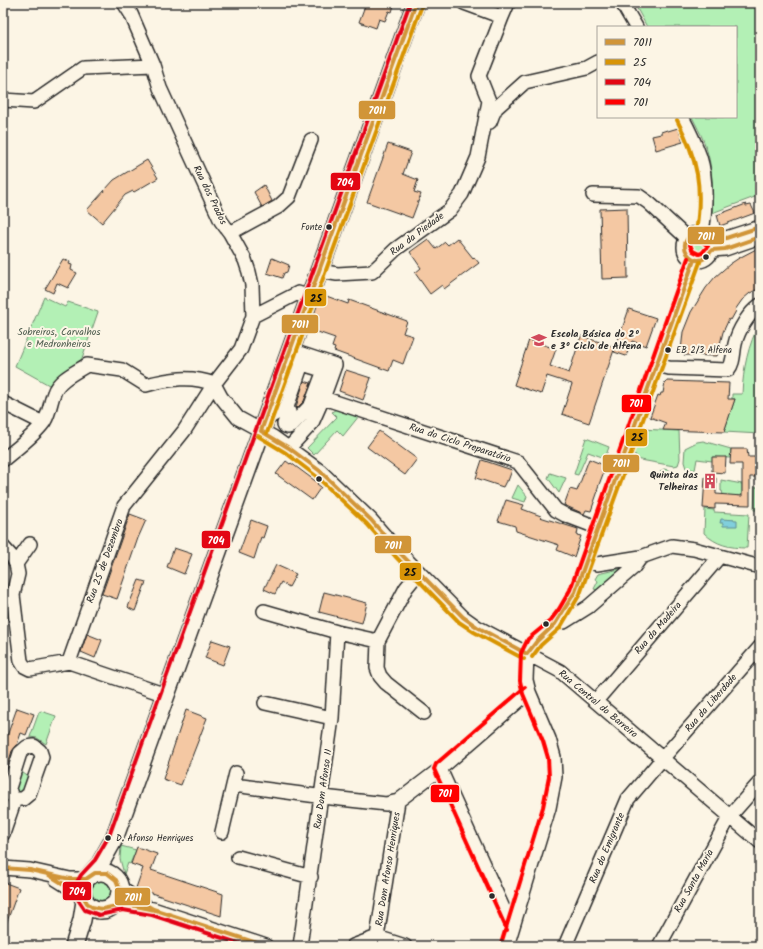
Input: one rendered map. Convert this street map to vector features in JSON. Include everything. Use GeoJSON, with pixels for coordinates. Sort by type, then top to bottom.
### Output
{"type":"FeatureCollection","features":[{"type":"Feature","properties":{"kind":"main road"},"geometry":{"type":"LineString","coordinates":[[74,946],[82,920],[84,898],[83,884],[100,864],[114,839],[263,425],[299,356],[310,298],[416,3]]}},
{"type":"Feature","properties":{"kind":"main road"},"geometry":{"type":"LineString","coordinates":[[81,946],[93,922],[118,898],[118,883],[113,860],[114,839]]}},
{"type":"Feature","properties":{"kind":"main road"},"geometry":{"type":"LineString","coordinates":[[88,877],[101,872],[107,873],[118,883]]}},
{"type":"Feature","properties":{"kind":"main road"},"geometry":{"type":"LineString","coordinates":[[84,898],[93,908],[108,907]]}},
{"type":"Feature","properties":{"kind":"street","name":"Rua dos Prados"},"geometry":{"type":"LineString","coordinates":[[124,3],[131,14],[160,88],[221,221],[230,233],[245,260],[249,272],[252,286],[252,316],[241,349],[214,384]]}},
{"type":"Feature","properties":{"kind":"street"},"geometry":{"type":"LineString","coordinates":[[464,3],[502,17]]}},
{"type":"Feature","properties":{"kind":"street"},"geometry":{"type":"LineString","coordinates":[[480,146],[489,101],[479,76],[508,3]]}},
{"type":"Feature","properties":{"kind":"street"},"geometry":{"type":"LineString","coordinates":[[622,3],[635,26]]}},
{"type":"Feature","properties":{"kind":"street"},"geometry":{"type":"LineString","coordinates":[[480,146],[492,114],[496,108],[526,82],[587,68],[597,63]]}},
{"type":"Feature","properties":{"kind":"street"},"geometry":{"type":"LineString","coordinates":[[3,100],[34,102],[83,68],[152,65]]}},
{"type":"Feature","properties":{"kind":"street"},"geometry":{"type":"LineString","coordinates":[[489,101],[493,103],[506,94],[514,91]]}},
{"type":"Feature","properties":{"kind":"street"},"geometry":{"type":"LineString","coordinates":[[683,118],[694,139],[704,179],[704,221],[708,241],[709,255],[705,259],[694,260],[686,254],[684,248],[687,238],[696,233],[708,241],[725,249],[760,237]]}},
{"type":"Feature","properties":{"kind":"street"},"geometry":{"type":"LineString","coordinates":[[230,233],[278,207],[289,197],[311,140]]}},
{"type":"Feature","properties":{"kind":"street","name":"Rua da Piedade"},"geometry":{"type":"LineString","coordinates":[[319,271],[337,274],[372,272],[396,249],[450,210],[462,194],[478,157],[480,146]]}},
{"type":"Feature","properties":{"kind":"street"},"geometry":{"type":"LineString","coordinates":[[593,194],[639,196],[649,203],[687,238]]}},
{"type":"Feature","properties":{"kind":"street"},"geometry":{"type":"LineString","coordinates":[[708,241],[723,239],[760,227]]}},
{"type":"Feature","properties":{"kind":"street"},"geometry":{"type":"LineString","coordinates":[[507,946],[549,808],[555,777],[554,757],[549,739],[529,692],[526,680],[527,654],[534,644],[554,625],[564,612],[575,592],[694,260]]}},
{"type":"Feature","properties":{"kind":"street"},"geometry":{"type":"LineString","coordinates":[[252,316],[298,293],[310,298]]}},
{"type":"Feature","properties":{"kind":"street"},"geometry":{"type":"LineString","coordinates":[[657,365],[669,368],[729,370],[732,364],[735,343],[740,332],[752,313],[760,305]]}},
{"type":"Feature","properties":{"kind":"street"},"geometry":{"type":"LineString","coordinates":[[289,448],[312,423],[335,365],[299,356]]}},
{"type":"Feature","properties":{"kind":"street"},"geometry":{"type":"LineString","coordinates":[[299,356],[322,371],[323,375],[311,405],[291,426],[288,427],[284,424],[289,412],[288,407],[299,356]]}},
{"type":"Feature","properties":{"kind":"street"},"geometry":{"type":"LineString","coordinates":[[3,460],[35,433],[43,423],[49,413],[54,391],[62,381],[86,365],[122,370],[146,385],[180,378],[204,380],[214,384]]}},
{"type":"Feature","properties":{"kind":"street","name":"Rua Central do Barreiro"},"geometry":{"type":"LineString","coordinates":[[214,384],[220,397],[238,418],[263,425],[289,448],[320,471],[371,520],[399,552],[463,617],[477,627],[560,671],[760,842]]}},
{"type":"Feature","properties":{"kind":"street","name":"Rua 25 de Dezembro"},"geometry":{"type":"LineString","coordinates":[[69,662],[124,506],[184,431],[214,384]]}},
{"type":"Feature","properties":{"kind":"street","name":"Rua do Ciclo Preparatório"},"geometry":{"type":"LineString","coordinates":[[323,398],[518,462],[556,510],[599,528]]}},
{"type":"Feature","properties":{"kind":"street"},"geometry":{"type":"LineString","coordinates":[[3,403],[43,423]]}},
{"type":"Feature","properties":{"kind":"street"},"geometry":{"type":"LineString","coordinates":[[263,425],[288,407]]}},
{"type":"Feature","properties":{"kind":"street"},"geometry":{"type":"LineString","coordinates":[[16,564],[30,544]]}},
{"type":"Feature","properties":{"kind":"street"},"geometry":{"type":"LineString","coordinates":[[587,562],[597,564],[641,557],[672,546],[694,549],[760,567]]}},
{"type":"Feature","properties":{"kind":"street"},"geometry":{"type":"LineString","coordinates":[[3,547],[13,558],[18,574],[13,595],[21,661],[24,666],[30,669],[69,662],[166,695]]}},
{"type":"Feature","properties":{"kind":"street","name":"Rua da Madeira"},"geometry":{"type":"LineString","coordinates":[[596,701],[720,556]]}},
{"type":"Feature","properties":{"kind":"street"},"geometry":{"type":"LineString","coordinates":[[564,622],[588,607],[633,568],[641,557]]}},
{"type":"Feature","properties":{"kind":"street"},"geometry":{"type":"LineString","coordinates":[[419,572],[406,588],[378,641],[377,668],[380,676],[398,693],[424,712]]}},
{"type":"Feature","properties":{"kind":"street"},"geometry":{"type":"LineString","coordinates":[[264,611],[337,632],[378,641]]}},
{"type":"Feature","properties":{"kind":"street","name":"Rua Dom Afonso II"},"geometry":{"type":"LineString","coordinates":[[300,946],[311,877],[332,718],[337,632]]}},
{"type":"Feature","properties":{"kind":"street","name":"Rua da Liberdade"},"geometry":{"type":"LineString","coordinates":[[662,759],[760,647]]}},
{"type":"Feature","properties":{"kind":"street","name":"Rua Dom Afonso Henriques"},"geometry":{"type":"LineString","coordinates":[[353,946],[377,937],[398,801],[440,769],[529,692]]}},
{"type":"Feature","properties":{"kind":"street"},"geometry":{"type":"LineString","coordinates":[[265,703],[332,718]]}},
{"type":"Feature","properties":{"kind":"street","name":"Rua do Emigrante"},"geometry":{"type":"LineString","coordinates":[[565,946],[628,799],[662,759]]}},
{"type":"Feature","properties":{"kind":"street"},"geometry":{"type":"LineString","coordinates":[[440,769],[512,928]]}},
{"type":"Feature","properties":{"kind":"street"},"geometry":{"type":"LineString","coordinates":[[222,832],[235,779],[322,797],[386,804],[398,801]]}},
{"type":"Feature","properties":{"kind":"street","name":"Rua Santa Maria"},"geometry":{"type":"LineString","coordinates":[[658,946],[730,816],[760,782]]}},
{"type":"Feature","properties":{"kind":"street"},"geometry":{"type":"LineString","coordinates":[[3,834],[16,799]]}},
{"type":"Feature","properties":{"kind":"street"},"geometry":{"type":"LineString","coordinates":[[238,857],[311,877]]}},
{"type":"Feature","properties":{"kind":"street"},"geometry":{"type":"LineString","coordinates":[[3,868],[30,870],[70,879],[88,877]]}},
{"type":"Feature","properties":{"kind":"street"},"geometry":{"type":"LineString","coordinates":[[49,875],[84,898]]}},
{"type":"Feature","properties":{"kind":"street"},"geometry":{"type":"LineString","coordinates":[[118,883],[133,897],[153,909]]}},
{"type":"Feature","properties":{"kind":"street"},"geometry":{"type":"LineString","coordinates":[[108,907],[126,904],[153,909],[266,946]]}},
{"type":"Feature","properties":{"kind":"street"},"geometry":{"type":"LineString","coordinates":[[377,937],[405,946]]}},
{"type":"Feature","properties":{"kind":"green space"},"geometry":{"type":"Polygon","coordinates":[[[634,3],[760,3],[760,195],[712,213],[711,168],[703,139],[692,118],[737,118],[737,26],[646,26],[634,3]]]}},
{"type":"Feature","properties":{"kind":"green space"},"geometry":{"type":"Polygon","coordinates":[[[698,237],[704,240],[707,246],[704,252],[698,255],[692,252],[689,246],[692,240],[698,237]]]}},
{"type":"Feature","properties":{"kind":"green space","name":"Sobreiros, Carvalhos e Medronheiros"},"geometry":{"type":"Polygon","coordinates":[[[44,297],[65,307],[68,302],[98,312],[81,361],[49,385],[15,366],[44,297]]]}},
{"type":"Feature","properties":{"kind":"green space"},"geometry":{"type":"Polygon","coordinates":[[[760,323],[760,434],[724,432],[735,399],[732,399],[732,394],[742,394],[747,357],[752,340],[760,323]]]}},
{"type":"Feature","properties":{"kind":"green space"},"geometry":{"type":"Polygon","coordinates":[[[336,409],[359,416],[343,436],[337,430],[314,455],[307,448],[337,417],[332,412],[336,409]]]}},
{"type":"Feature","properties":{"kind":"green space"},"geometry":{"type":"Polygon","coordinates":[[[641,429],[679,431],[680,459],[678,465],[674,466],[635,459],[636,455],[633,454],[641,429]]]}},
{"type":"Feature","properties":{"kind":"green space"},"geometry":{"type":"Polygon","coordinates":[[[586,438],[609,447],[605,458],[588,452],[578,475],[574,474],[586,438]]]}},
{"type":"Feature","properties":{"kind":"green space"},"geometry":{"type":"Polygon","coordinates":[[[703,441],[731,449],[730,458],[713,457],[712,461],[697,459],[695,470],[686,468],[684,462],[685,448],[697,442],[703,441]]]}},
{"type":"Feature","properties":{"kind":"green space"},"geometry":{"type":"Polygon","coordinates":[[[664,469],[676,472],[676,479],[659,476],[661,471],[664,469]]]}},
{"type":"Feature","properties":{"kind":"green space"},"geometry":{"type":"Polygon","coordinates":[[[550,473],[566,478],[559,493],[548,478],[550,473]]]}},
{"type":"Feature","properties":{"kind":"green space"},"geometry":{"type":"Polygon","coordinates":[[[721,480],[742,484],[742,496],[723,495],[721,491],[721,480]]]}},
{"type":"Feature","properties":{"kind":"green space"},"geometry":{"type":"Polygon","coordinates":[[[518,485],[527,496],[525,502],[512,498],[518,485]]]}},
{"type":"Feature","properties":{"kind":"green space"},"geometry":{"type":"Polygon","coordinates":[[[755,487],[760,488],[760,510],[754,510],[755,487]]]}},
{"type":"Feature","properties":{"kind":"green space"},"geometry":{"type":"Polygon","coordinates":[[[705,509],[714,510],[714,512],[749,514],[747,548],[718,543],[704,533],[705,509]]]}},
{"type":"Feature","properties":{"kind":"green space"},"geometry":{"type":"Polygon","coordinates":[[[623,568],[597,590],[594,589],[598,581],[595,579],[598,574],[623,568]]]}},
{"type":"Feature","properties":{"kind":"green space"},"geometry":{"type":"Polygon","coordinates":[[[41,711],[56,716],[46,744],[37,738],[30,737],[39,712],[41,711]]]}},
{"type":"Feature","properties":{"kind":"green space"},"geometry":{"type":"Polygon","coordinates":[[[19,770],[30,778],[23,792],[19,793],[15,791],[13,785],[19,770]]]}},
{"type":"Feature","properties":{"kind":"green space"},"geometry":{"type":"Polygon","coordinates":[[[121,846],[136,850],[130,864],[128,863],[124,874],[120,859],[121,846]]]}},
{"type":"Feature","properties":{"kind":"green space"},"geometry":{"type":"Polygon","coordinates":[[[100,878],[109,882],[113,891],[109,900],[100,904],[91,900],[87,891],[91,882],[100,878]]]}},
{"type":"Feature","properties":{"kind":"water"},"geometry":{"type":"Polygon","coordinates":[[[721,519],[737,520],[737,526],[723,526],[723,523],[720,523],[721,519]]]}},
{"type":"Feature","properties":{"kind":"building"},"geometry":{"type":"Polygon","coordinates":[[[366,3],[388,3],[394,5],[392,12],[389,11],[385,21],[379,19],[376,28],[359,22],[366,3]]]}},
{"type":"Feature","properties":{"kind":"building"},"geometry":{"type":"Polygon","coordinates":[[[678,128],[683,142],[656,150],[652,136],[661,134],[661,132],[667,130],[678,128]]]}},
{"type":"Feature","properties":{"kind":"building"},"geometry":{"type":"Polygon","coordinates":[[[388,144],[411,152],[403,174],[418,180],[414,192],[421,194],[412,218],[367,202],[388,144]]]}},
{"type":"Feature","properties":{"kind":"building"},"geometry":{"type":"Polygon","coordinates":[[[147,160],[158,178],[134,192],[133,191],[125,195],[102,223],[87,210],[114,180],[147,160]]]}},
{"type":"Feature","properties":{"kind":"building"},"geometry":{"type":"Polygon","coordinates":[[[264,185],[272,201],[262,207],[254,192],[264,185]]]}},
{"type":"Feature","properties":{"kind":"building"},"geometry":{"type":"Polygon","coordinates":[[[746,204],[746,206],[751,205],[755,213],[720,226],[717,215],[746,204]]]}},
{"type":"Feature","properties":{"kind":"building"},"geometry":{"type":"Polygon","coordinates":[[[627,208],[628,278],[602,279],[600,209],[627,208]]]}},
{"type":"Feature","properties":{"kind":"building"},"geometry":{"type":"Polygon","coordinates":[[[457,238],[473,258],[474,257],[479,263],[444,289],[442,285],[430,294],[415,273],[421,268],[410,252],[428,239],[436,249],[445,242],[448,245],[457,238]]]}},
{"type":"Feature","properties":{"kind":"building"},"geometry":{"type":"Polygon","coordinates":[[[760,247],[760,288],[750,293],[742,300],[735,310],[736,311],[731,320],[729,319],[723,332],[717,356],[684,355],[685,353],[682,353],[683,351],[681,351],[683,332],[691,312],[706,288],[715,277],[730,264],[760,247]]]}},
{"type":"Feature","properties":{"kind":"building"},"geometry":{"type":"Polygon","coordinates":[[[272,258],[289,265],[287,272],[284,273],[282,278],[267,273],[272,258]]]}},
{"type":"Feature","properties":{"kind":"building"},"geometry":{"type":"Polygon","coordinates":[[[63,259],[70,262],[69,264],[72,265],[71,270],[77,273],[68,288],[57,283],[53,293],[45,289],[63,259]]]}},
{"type":"Feature","properties":{"kind":"building"},"geometry":{"type":"Polygon","coordinates":[[[321,294],[348,304],[349,300],[407,321],[403,333],[413,336],[403,364],[393,360],[389,371],[334,351],[335,348],[332,347],[335,338],[309,329],[321,294]]]}},
{"type":"Feature","properties":{"kind":"building"},"geometry":{"type":"Polygon","coordinates":[[[629,309],[656,318],[646,346],[632,341],[626,356],[614,352],[629,309]]]}},
{"type":"Feature","properties":{"kind":"building"},"geometry":{"type":"Polygon","coordinates":[[[581,336],[615,347],[589,423],[562,414],[572,384],[547,376],[541,394],[514,385],[529,340],[556,349],[550,366],[569,373],[581,336]]]}},
{"type":"Feature","properties":{"kind":"building"},"geometry":{"type":"Polygon","coordinates":[[[346,370],[371,378],[363,400],[339,391],[346,370]]]}},
{"type":"Feature","properties":{"kind":"building"},"geometry":{"type":"Polygon","coordinates":[[[304,381],[311,383],[304,401],[297,408],[296,407],[304,381]]]}},
{"type":"Feature","properties":{"kind":"building"},"geometry":{"type":"Polygon","coordinates":[[[667,381],[729,383],[728,399],[735,399],[724,432],[663,430],[666,423],[650,417],[658,395],[660,396],[661,393],[663,393],[665,382],[666,383],[667,381]]]}},
{"type":"Feature","properties":{"kind":"building"},"geometry":{"type":"Polygon","coordinates":[[[379,431],[417,459],[405,475],[367,447],[379,431]]]}},
{"type":"Feature","properties":{"kind":"building","name":"Quinta das Telheiras"},"geometry":{"type":"Polygon","coordinates":[[[731,449],[747,449],[748,457],[756,457],[756,477],[750,477],[750,505],[715,504],[715,509],[703,508],[705,477],[716,478],[716,494],[742,496],[742,464],[730,464],[731,449]]]}},
{"type":"Feature","properties":{"kind":"building"},"geometry":{"type":"Polygon","coordinates":[[[712,457],[726,457],[725,473],[712,472],[712,457]]]}},
{"type":"Feature","properties":{"kind":"building"},"geometry":{"type":"Polygon","coordinates":[[[589,459],[606,466],[591,511],[586,510],[584,514],[564,505],[570,489],[577,491],[589,459]]]}},
{"type":"Feature","properties":{"kind":"building"},"geometry":{"type":"Polygon","coordinates":[[[482,460],[512,470],[508,481],[506,481],[503,487],[476,478],[482,460]]]}},
{"type":"Feature","properties":{"kind":"building"},"geometry":{"type":"Polygon","coordinates":[[[286,461],[318,483],[317,484],[321,487],[312,500],[276,474],[286,461]]]}},
{"type":"Feature","properties":{"kind":"building"},"geometry":{"type":"Polygon","coordinates":[[[506,500],[524,505],[522,509],[541,516],[540,517],[578,529],[577,535],[581,536],[574,557],[557,550],[559,545],[516,531],[515,526],[498,521],[506,500]]]}},
{"type":"Feature","properties":{"kind":"building"},"geometry":{"type":"Polygon","coordinates":[[[130,514],[146,520],[138,538],[117,599],[102,594],[130,514]]]}},
{"type":"Feature","properties":{"kind":"building"},"geometry":{"type":"Polygon","coordinates":[[[251,520],[267,526],[263,538],[261,537],[254,559],[239,553],[251,520]]]}},
{"type":"Feature","properties":{"kind":"building"},"geometry":{"type":"Polygon","coordinates":[[[174,548],[192,554],[184,574],[167,567],[174,548]]]}},
{"type":"Feature","properties":{"kind":"building"},"geometry":{"type":"Polygon","coordinates":[[[276,565],[296,574],[289,587],[281,582],[275,594],[264,589],[276,565]]]}},
{"type":"Feature","properties":{"kind":"building"},"geometry":{"type":"Polygon","coordinates":[[[139,580],[146,582],[135,611],[128,607],[139,580]]]}},
{"type":"Feature","properties":{"kind":"building"},"geometry":{"type":"Polygon","coordinates":[[[324,592],[367,603],[362,623],[319,612],[324,592]]]}},
{"type":"Feature","properties":{"kind":"building"},"geometry":{"type":"Polygon","coordinates":[[[87,634],[102,640],[95,658],[81,652],[87,634]]]}},
{"type":"Feature","properties":{"kind":"building"},"geometry":{"type":"Polygon","coordinates":[[[212,640],[230,646],[223,665],[205,658],[212,640]]]}},
{"type":"Feature","properties":{"kind":"building"},"geometry":{"type":"Polygon","coordinates":[[[17,708],[34,714],[26,735],[21,733],[17,745],[12,751],[3,780],[3,734],[7,736],[17,708]]]}},
{"type":"Feature","properties":{"kind":"building"},"geometry":{"type":"Polygon","coordinates":[[[186,710],[207,718],[181,785],[163,779],[186,710]]]}},
{"type":"Feature","properties":{"kind":"building"},"geometry":{"type":"Polygon","coordinates":[[[137,847],[157,854],[151,870],[223,894],[221,916],[136,888],[143,868],[131,864],[137,847]]]}},
{"type":"Feature","properties":{"kind":"building"},"geometry":{"type":"Polygon","coordinates":[[[3,882],[19,888],[4,930],[3,930],[3,882]]]}},
{"type":"Feature","properties":{"kind":"transit line","name":"704"},"geometry":{"type":"LineString","coordinates":[[247,946],[152,915],[123,910],[99,915],[85,910],[77,898],[77,882],[81,875],[95,860],[109,836],[410,3]]}},
{"type":"Feature","properties":{"kind":"transit line","name":"7011"},"geometry":{"type":"LineString","coordinates":[[261,431],[416,3]]}},
{"type":"Feature","properties":{"kind":"transit line","name":"25"},"geometry":{"type":"LineString","coordinates":[[267,433],[422,5]]}},
{"type":"Feature","properties":{"kind":"transit line","name":"25"},"geometry":{"type":"LineString","coordinates":[[677,120],[690,148],[697,174],[699,201],[696,232]]}},
{"type":"Feature","properties":{"kind":"transit line","name":"7011"},"geometry":{"type":"LineString","coordinates":[[760,227],[723,239],[710,240],[703,234],[697,233],[688,238],[685,243],[685,248],[691,257],[696,260],[701,260],[712,250],[725,249],[760,237]]}},
{"type":"Feature","properties":{"kind":"transit line","name":"701"},"geometry":{"type":"LineString","coordinates":[[699,239],[708,246],[702,253],[699,254],[693,251],[690,245],[692,242],[699,239]]}},
{"type":"Feature","properties":{"kind":"transit line","name":"701"},"geometry":{"type":"LineString","coordinates":[[501,944],[543,807],[549,777],[548,758],[543,741],[523,694],[520,681],[521,653],[528,639],[550,621],[570,590],[688,258]]}},
{"type":"Feature","properties":{"kind":"transit line","name":"7011"},"geometry":{"type":"LineString","coordinates":[[527,654],[537,641],[555,624],[575,592],[694,260]]}},
{"type":"Feature","properties":{"kind":"transit line","name":"25"},"geometry":{"type":"LineString","coordinates":[[532,657],[541,645],[560,628],[580,594],[700,262]]}},
{"type":"Feature","properties":{"kind":"transit line","name":"7011"},"geometry":{"type":"LineString","coordinates":[[261,431],[289,448],[320,471],[371,520],[399,552],[463,617],[477,627],[527,654]]}},
{"type":"Feature","properties":{"kind":"transit line","name":"25"},"geometry":{"type":"LineString","coordinates":[[258,436],[286,453],[316,476],[367,524],[395,556],[459,622],[474,632],[524,659]]}},
{"type":"Feature","properties":{"kind":"transit line","name":"701"},"geometry":{"type":"LineString","coordinates":[[507,930],[434,769],[436,764],[525,687]]}},
{"type":"Feature","properties":{"kind":"transit line","name":"7011"},"geometry":{"type":"LineString","coordinates":[[3,868],[30,870],[70,879],[86,879],[95,873],[107,873],[116,880],[119,887],[126,893],[153,909],[266,946]]}},
{"type":"Feature","properties":{"kind":"transit line","name":"7011"},"geometry":{"type":"LineString","coordinates":[[49,875],[83,896],[87,903],[92,907],[102,909],[126,904],[155,910]]}},
{"type":"Feature","properties":{"kind":"place","name":"Fonte"},"geometry":{"type":"Point","coordinates":[329,227]}},
{"type":"Feature","properties":{"kind":"place","name":"Escola Básica do 2º e 3º Ciclo de Alfena"},"geometry":{"type":"Point","coordinates":[539,340]}},
{"type":"Feature","properties":{"kind":"place","name":"EB 2/3 Alfena"},"geometry":{"type":"Point","coordinates":[668,350]}},
{"type":"Feature","properties":{"kind":"place","name":"Quinta das Telheiras"},"geometry":{"type":"Point","coordinates":[710,481]}},
{"type":"Feature","properties":{"kind":"place","name":"D. Afonso Henriques"},"geometry":{"type":"Point","coordinates":[108,838]}}]}
